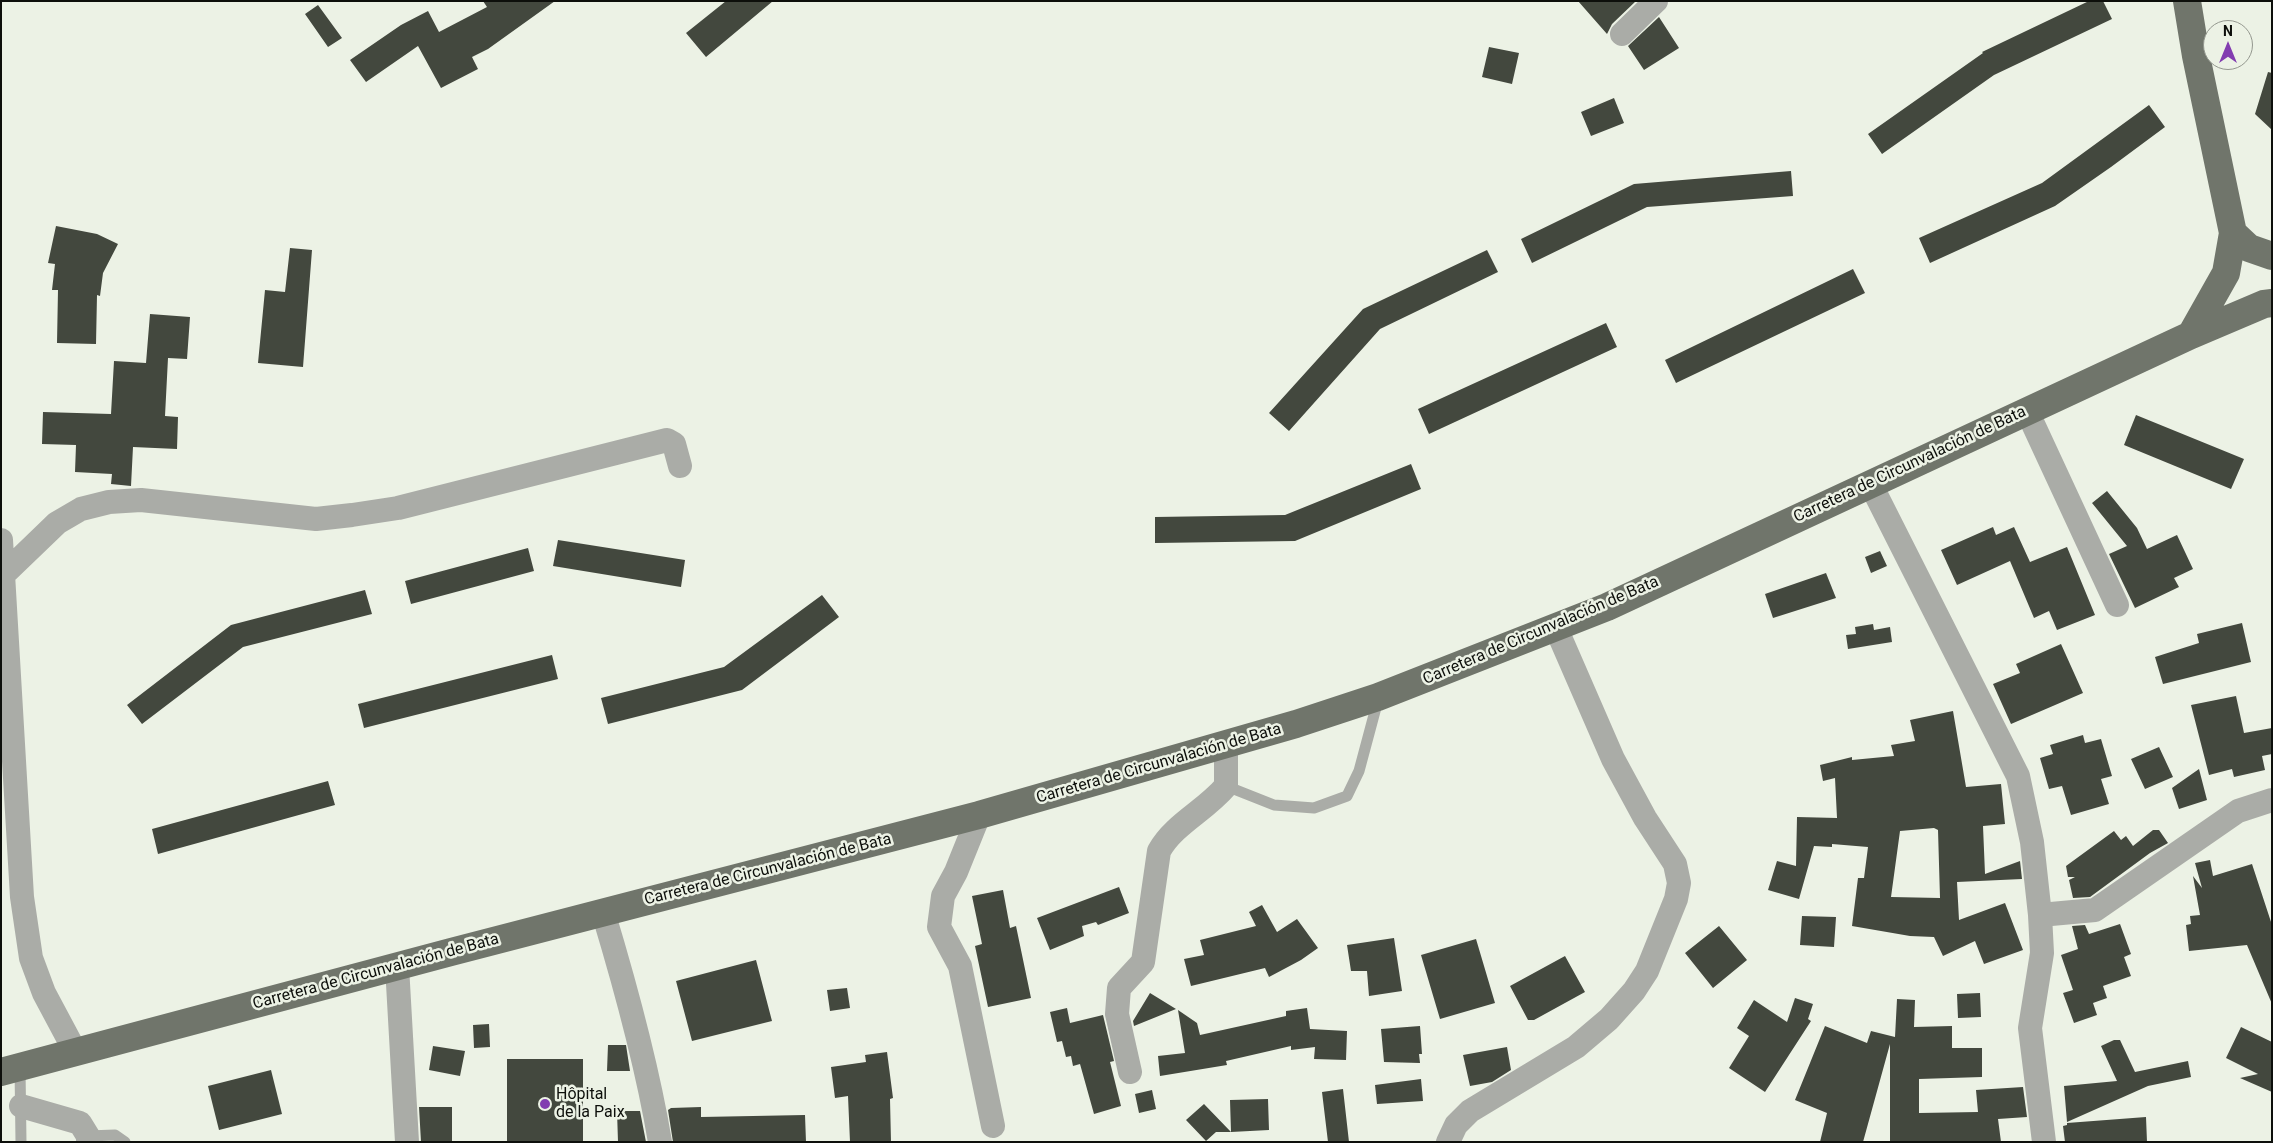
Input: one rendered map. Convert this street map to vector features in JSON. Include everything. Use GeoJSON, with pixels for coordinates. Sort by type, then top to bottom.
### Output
{"type":"FeatureCollection","features":[{"type":"Feature","properties":{"kind":"main road"},"geometry":{"type":"LineString","coordinates":[[2187,1],[2196,56],[2233,233],[2226,273],[2191,335]]}},
{"type":"Feature","properties":{"kind":"main road"},"geometry":{"type":"LineString","coordinates":[[2233,233],[2249,248],[2272,256]]}},
{"type":"Feature","properties":{"kind":"main road","name":"Carretera de Circunvalación de Bata"},"geometry":{"type":"LineString","coordinates":[[11,1070],[397,966],[979,815],[1226,745],[1378,697],[1607,607],[1870,483],[2269,300]]}},
{"type":"Feature","properties":{"kind":"street"},"geometry":{"type":"LineString","coordinates":[[1622,34],[1656,1]]}},
{"type":"Feature","properties":{"kind":"street"},"geometry":{"type":"LineString","coordinates":[[2027,411],[2117,605]]}},
{"type":"Feature","properties":{"kind":"street"},"geometry":{"type":"LineString","coordinates":[[5,572],[57,523],[81,508],[109,502],[141,500],[316,519],[398,508],[668,440],[674,444],[680,466]]}},
{"type":"Feature","properties":{"kind":"street"},"geometry":{"type":"LineString","coordinates":[[1870,483],[2018,776],[2032,842],[2040,915],[2042,953],[2030,1028],[2044,1142]]}},
{"type":"Feature","properties":{"kind":"street"},"geometry":{"type":"LineString","coordinates":[[1,540],[5,572],[22,897],[31,958],[44,993],[76,1053]]}},
{"type":"Feature","properties":{"kind":"street"},"geometry":{"type":"LineString","coordinates":[[1448,1142],[1456,1125],[1470,1111],[1576,1047],[1609,1018],[1634,992],[1647,971],[1676,899],[1679,883],[1675,864],[1644,818],[1613,759],[1556,628]]}},
{"type":"Feature","properties":{"kind":"street"},"geometry":{"type":"LineString","coordinates":[[1130,1072],[1117,1014],[1120,988],[1143,962],[1159,851],[1167,836],[1212,802],[1226,786],[1226,745]]}},
{"type":"Feature","properties":{"kind":"street"},"geometry":{"type":"LineString","coordinates":[[2040,915],[2095,910],[2238,812],[2272,800]]}},
{"type":"Feature","properties":{"kind":"street"},"geometry":{"type":"LineString","coordinates":[[979,815],[956,872],[943,896],[939,927],[960,966],[993,1126]]}},
{"type":"Feature","properties":{"kind":"street"},"geometry":{"type":"LineString","coordinates":[[603,912],[624,982],[651,1089],[660,1142]]}},
{"type":"Feature","properties":{"kind":"street"},"geometry":{"type":"LineString","coordinates":[[397,966],[407,1142]]}},
{"type":"Feature","properties":{"kind":"street"},"geometry":{"type":"LineString","coordinates":[[21,1106],[80,1123],[88,1139]]}},
{"type":"Feature","properties":{"kind":"lane"},"geometry":{"type":"LineString","coordinates":[[1226,786],[1274,805],[1314,808],[1347,796],[1359,771],[1378,697]]}},
{"type":"Feature","properties":{"kind":"lane"},"geometry":{"type":"LineString","coordinates":[[11,1070],[21,1106],[22,1142]]}},
{"type":"Feature","properties":{"kind":"lane"},"geometry":{"type":"LineString","coordinates":[[88,1139],[115,1135],[125,1142]]}},
{"type":"Feature","properties":{"kind":"building"},"geometry":{"type":"Polygon","coordinates":[[[483,1],[555,1],[488,49],[472,57],[478,69],[441,88],[418,46],[366,82],[350,60],[401,25],[428,11],[439,32],[487,7],[483,1]]]}},
{"type":"Feature","properties":{"kind":"building"},"geometry":{"type":"Polygon","coordinates":[[[726,1],[773,1],[706,57],[686,33],[726,1]]]}},
{"type":"Feature","properties":{"kind":"building"},"geometry":{"type":"Polygon","coordinates":[[[1578,1],[1636,1],[1612,24],[1607,34],[1578,1]]]}},
{"type":"Feature","properties":{"kind":"building"},"geometry":{"type":"Polygon","coordinates":[[[2089,1],[2103,1],[2112,19],[1994,75],[1882,154],[1868,134],[1982,52],[2089,1]]]}},
{"type":"Feature","properties":{"kind":"building"},"geometry":{"type":"Polygon","coordinates":[[[318,5],[342,38],[328,47],[305,14],[318,5]]]}},
{"type":"Feature","properties":{"kind":"building"},"geometry":{"type":"Polygon","coordinates":[[[1659,17],[1679,48],[1644,70],[1628,46],[1659,17]]]}},
{"type":"Feature","properties":{"kind":"building"},"geometry":{"type":"Polygon","coordinates":[[[1489,47],[1519,53],[1512,84],[1482,77],[1489,47]]]}},
{"type":"Feature","properties":{"kind":"building"},"geometry":{"type":"Polygon","coordinates":[[[2268,72],[2272,73],[2272,130],[2255,114],[2268,72]]]}},
{"type":"Feature","properties":{"kind":"building"},"geometry":{"type":"Polygon","coordinates":[[[1614,98],[1624,123],[1591,136],[1581,112],[1614,98]]]}},
{"type":"Feature","properties":{"kind":"building"},"geometry":{"type":"Polygon","coordinates":[[[2149,105],[2165,127],[2111,167],[2055,206],[1930,263],[1919,238],[2042,183],[2149,105]]]}},
{"type":"Feature","properties":{"kind":"building"},"geometry":{"type":"Polygon","coordinates":[[[1791,171],[1793,196],[1647,207],[1532,263],[1521,239],[1634,184],[1791,171]]]}},
{"type":"Feature","properties":{"kind":"building"},"geometry":{"type":"Polygon","coordinates":[[[56,226],[97,234],[118,244],[103,273],[100,296],[97,295],[96,344],[57,343],[58,290],[52,290],[55,264],[48,263],[56,226]]]}},
{"type":"Feature","properties":{"kind":"building"},"geometry":{"type":"Polygon","coordinates":[[[290,248],[312,250],[303,367],[258,363],[265,290],[285,292],[290,248]]]}},
{"type":"Feature","properties":{"kind":"building"},"geometry":{"type":"Polygon","coordinates":[[[1487,250],[1498,272],[1380,329],[1289,431],[1269,413],[1363,309],[1487,250]]]}},
{"type":"Feature","properties":{"kind":"building"},"geometry":{"type":"Polygon","coordinates":[[[1853,269],[1865,293],[1676,383],[1665,360],[1853,269]]]}},
{"type":"Feature","properties":{"kind":"building"},"geometry":{"type":"Polygon","coordinates":[[[150,314],[190,317],[187,359],[168,358],[165,416],[178,417],[177,449],[133,447],[131,486],[111,484],[112,474],[75,472],[76,445],[42,444],[43,412],[111,414],[114,361],[146,363],[150,314]]]}},
{"type":"Feature","properties":{"kind":"building"},"geometry":{"type":"Polygon","coordinates":[[[1606,323],[1617,347],[1429,434],[1418,409],[1606,323]]]}},
{"type":"Feature","properties":{"kind":"building"},"geometry":{"type":"Polygon","coordinates":[[[2136,415],[2244,459],[2231,489],[2124,445],[2136,415]]]}},
{"type":"Feature","properties":{"kind":"building"},"geometry":{"type":"Polygon","coordinates":[[[1411,464],[1421,489],[1295,541],[1155,543],[1155,517],[1285,515],[1411,464]]]}},
{"type":"Feature","properties":{"kind":"building"},"geometry":{"type":"Polygon","coordinates":[[[2107,491],[2137,528],[2147,549],[2177,535],[2193,569],[2174,578],[2179,587],[2135,608],[2109,554],[2127,546],[2092,503],[2107,491]]]}},
{"type":"Feature","properties":{"kind":"building"},"geometry":{"type":"Polygon","coordinates":[[[1993,527],[1996,535],[2014,527],[2030,562],[2067,547],[2095,615],[2057,630],[2049,611],[2034,618],[2010,561],[1957,585],[1941,550],[1993,527]]]}},
{"type":"Feature","properties":{"kind":"building"},"geometry":{"type":"Polygon","coordinates":[[[558,540],[685,560],[681,587],[553,566],[558,540]]]}},
{"type":"Feature","properties":{"kind":"building"},"geometry":{"type":"Polygon","coordinates":[[[528,548],[534,571],[411,604],[405,581],[528,548]]]}},
{"type":"Feature","properties":{"kind":"building"},"geometry":{"type":"Polygon","coordinates":[[[1880,551],[1887,566],[1871,573],[1865,557],[1880,551]]]}},
{"type":"Feature","properties":{"kind":"building"},"geometry":{"type":"Polygon","coordinates":[[[1826,573],[1836,598],[1773,618],[1765,594],[1826,573]]]}},
{"type":"Feature","properties":{"kind":"building"},"geometry":{"type":"Polygon","coordinates":[[[365,590],[372,614],[243,647],[142,724],[127,705],[231,625],[365,590]]]}},
{"type":"Feature","properties":{"kind":"building"},"geometry":{"type":"Polygon","coordinates":[[[822,595],[839,617],[742,690],[608,724],[601,698],[724,667],[822,595]]]}},
{"type":"Feature","properties":{"kind":"building"},"geometry":{"type":"Polygon","coordinates":[[[2242,623],[2251,662],[2163,684],[2155,657],[2199,643],[2197,634],[2242,623]]]}},
{"type":"Feature","properties":{"kind":"building"},"geometry":{"type":"Polygon","coordinates":[[[1873,624],[1874,630],[1890,627],[1892,642],[1848,649],[1846,635],[1856,634],[1855,627],[1873,624]]]}},
{"type":"Feature","properties":{"kind":"building"},"geometry":{"type":"Polygon","coordinates":[[[2061,644],[2083,693],[2011,724],[1993,684],[2020,673],[2016,664],[2061,644]]]}},
{"type":"Feature","properties":{"kind":"building"},"geometry":{"type":"Polygon","coordinates":[[[552,655],[558,679],[364,728],[358,704],[552,655]]]}},
{"type":"Feature","properties":{"kind":"building"},"geometry":{"type":"Polygon","coordinates":[[[2236,696],[2244,733],[2272,728],[2272,754],[2262,756],[2265,770],[2234,777],[2232,769],[2209,775],[2191,705],[2236,696]]]}},
{"type":"Feature","properties":{"kind":"building"},"geometry":{"type":"Polygon","coordinates":[[[1953,711],[1966,787],[2001,784],[2005,824],[1983,826],[1985,874],[2020,861],[2022,879],[1957,882],[1959,920],[2005,903],[2023,950],[1984,964],[1975,941],[1943,956],[1934,937],[1910,936],[1852,926],[1858,878],[1864,878],[1868,847],[1832,844],[1832,847],[1814,846],[1799,899],[1768,890],[1777,861],[1796,866],[1797,817],[1837,818],[1835,778],[1823,781],[1820,765],[1852,757],[1852,760],[1894,756],[1891,745],[1915,741],[1910,720],[1953,711]],[[1934,828],[1900,831],[1891,897],[1940,898],[1938,830],[1934,828]]]}},
{"type":"Feature","properties":{"kind":"building"},"geometry":{"type":"Polygon","coordinates":[[[2083,735],[2085,743],[2101,739],[2112,776],[2101,779],[2109,804],[2071,815],[2062,786],[2049,789],[2040,758],[2053,754],[2050,745],[2083,735]]]}},
{"type":"Feature","properties":{"kind":"building"},"geometry":{"type":"Polygon","coordinates":[[[2159,747],[2173,777],[2145,789],[2131,759],[2159,747]]]}},
{"type":"Feature","properties":{"kind":"building"},"geometry":{"type":"Polygon","coordinates":[[[2199,769],[2207,800],[2179,809],[2172,788],[2199,769]]]}},
{"type":"Feature","properties":{"kind":"building"},"geometry":{"type":"Polygon","coordinates":[[[328,781],[335,805],[158,854],[152,829],[328,781]]]}},
{"type":"Feature","properties":{"kind":"building"},"geometry":{"type":"Polygon","coordinates":[[[2153,830],[2159,830],[2168,843],[2150,853],[2090,897],[2073,898],[2069,880],[2075,877],[2068,877],[2066,866],[2114,831],[2121,840],[2126,836],[2133,846],[2153,830]]]}},
{"type":"Feature","properties":{"kind":"building"},"geometry":{"type":"Polygon","coordinates":[[[2210,860],[2213,876],[2252,864],[2272,925],[2272,1004],[2247,945],[2189,951],[2186,925],[2191,924],[2190,916],[2200,915],[2193,876],[2202,888],[2195,863],[2210,860]]]}},
{"type":"Feature","properties":{"kind":"building"},"geometry":{"type":"Polygon","coordinates":[[[1119,887],[1129,913],[1098,925],[1096,922],[1082,926],[1084,936],[1050,950],[1037,918],[1119,887]]]}},
{"type":"Feature","properties":{"kind":"building"},"geometry":{"type":"Polygon","coordinates":[[[1003,890],[1010,928],[1016,926],[1031,998],[988,1007],[975,946],[982,944],[972,896],[1003,890]]]}},
{"type":"Feature","properties":{"kind":"building"},"geometry":{"type":"Polygon","coordinates":[[[1262,905],[1277,932],[1297,919],[1318,948],[1301,960],[1269,977],[1265,968],[1191,986],[1184,959],[1204,955],[1200,940],[1256,926],[1249,912],[1262,905]]]}},
{"type":"Feature","properties":{"kind":"building"},"geometry":{"type":"Polygon","coordinates":[[[1802,916],[1836,917],[1834,947],[1800,945],[1802,916]]]}},
{"type":"Feature","properties":{"kind":"building"},"geometry":{"type":"Polygon","coordinates":[[[2120,924],[2131,954],[2124,957],[2131,976],[2103,986],[2107,998],[2093,1003],[2097,1015],[2074,1023],[2063,993],[2073,990],[2061,955],[2078,949],[2072,926],[2085,925],[2089,934],[2120,924]]]}},
{"type":"Feature","properties":{"kind":"building"},"geometry":{"type":"Polygon","coordinates":[[[1719,926],[1747,960],[1713,988],[1685,953],[1719,926]]]}},
{"type":"Feature","properties":{"kind":"building"},"geometry":{"type":"Polygon","coordinates":[[[1394,938],[1402,991],[1369,996],[1367,971],[1351,971],[1347,945],[1394,938]]]}},
{"type":"Feature","properties":{"kind":"building"},"geometry":{"type":"Polygon","coordinates":[[[1476,939],[1495,1003],[1440,1019],[1421,955],[1476,939]]]}},
{"type":"Feature","properties":{"kind":"building"},"geometry":{"type":"Polygon","coordinates":[[[1565,956],[1585,992],[1534,1020],[1528,1020],[1510,986],[1565,956]]]}},
{"type":"Feature","properties":{"kind":"building"},"geometry":{"type":"Polygon","coordinates":[[[756,960],[772,1021],[692,1041],[676,981],[756,960]]]}},
{"type":"Feature","properties":{"kind":"building"},"geometry":{"type":"Polygon","coordinates":[[[847,988],[850,1008],[830,1011],[827,990],[847,988]]]}},
{"type":"Feature","properties":{"kind":"building"},"geometry":{"type":"Polygon","coordinates":[[[1150,993],[1176,1009],[1134,1026],[1133,1021],[1150,993]]]}},
{"type":"Feature","properties":{"kind":"building"},"geometry":{"type":"Polygon","coordinates":[[[1980,993],[1981,1017],[1958,1018],[1957,994],[1980,993]]]}},
{"type":"Feature","properties":{"kind":"building"},"geometry":{"type":"Polygon","coordinates":[[[1795,998],[1813,1004],[1808,1019],[1811,1021],[1765,1092],[1729,1068],[1749,1036],[1737,1028],[1754,1000],[1787,1022],[1795,998]]]}},
{"type":"Feature","properties":{"kind":"building"},"geometry":{"type":"Polygon","coordinates":[[[1897,999],[1915,1000],[1914,1027],[1952,1026],[1952,1048],[1982,1048],[1982,1077],[1919,1079],[1919,1113],[1978,1112],[1976,1090],[2023,1087],[2027,1117],[1998,1119],[2001,1142],[1890,1142],[1890,1044],[1863,1142],[1820,1142],[1827,1113],[1795,1100],[1825,1026],[1867,1043],[1871,1031],[1895,1037],[1897,999]]]}},
{"type":"Feature","properties":{"kind":"building"},"geometry":{"type":"Polygon","coordinates":[[[1067,1008],[1070,1023],[1103,1015],[1114,1061],[1110,1062],[1121,1106],[1094,1114],[1080,1064],[1073,1066],[1071,1056],[1066,1057],[1062,1041],[1057,1042],[1050,1012],[1067,1008]]]}},
{"type":"Feature","properties":{"kind":"building"},"geometry":{"type":"Polygon","coordinates":[[[1307,1008],[1310,1029],[1347,1031],[1346,1060],[1314,1059],[1315,1047],[1291,1050],[1291,1046],[1226,1061],[1227,1065],[1160,1076],[1158,1056],[1185,1053],[1178,1010],[1197,1023],[1200,1035],[1286,1016],[1286,1011],[1307,1008]]]}},
{"type":"Feature","properties":{"kind":"building"},"geometry":{"type":"Polygon","coordinates":[[[489,1024],[490,1047],[474,1048],[473,1025],[489,1024]]]}},
{"type":"Feature","properties":{"kind":"building"},"geometry":{"type":"Polygon","coordinates":[[[1420,1026],[1422,1054],[1419,1054],[1420,1063],[1384,1062],[1381,1029],[1420,1026]]]}},
{"type":"Feature","properties":{"kind":"building"},"geometry":{"type":"Polygon","coordinates":[[[2241,1027],[2272,1042],[2272,1092],[2240,1078],[2258,1074],[2226,1058],[2241,1027]]]}},
{"type":"Feature","properties":{"kind":"building"},"geometry":{"type":"Polygon","coordinates":[[[2114,1040],[2120,1040],[2135,1072],[2188,1061],[2191,1077],[2148,1086],[2067,1122],[2064,1086],[2117,1081],[2101,1046],[2114,1040]]]}},
{"type":"Feature","properties":{"kind":"building"},"geometry":{"type":"Polygon","coordinates":[[[608,1045],[626,1045],[630,1071],[607,1071],[608,1045]]]}},
{"type":"Feature","properties":{"kind":"building"},"geometry":{"type":"Polygon","coordinates":[[[433,1046],[465,1051],[460,1076],[429,1070],[433,1046]]]}},
{"type":"Feature","properties":{"kind":"building"},"geometry":{"type":"Polygon","coordinates":[[[1507,1047],[1511,1070],[1492,1082],[1470,1086],[1463,1055],[1507,1047]]]}},
{"type":"Feature","properties":{"kind":"building"},"geometry":{"type":"Polygon","coordinates":[[[887,1052],[893,1098],[890,1099],[891,1142],[850,1142],[848,1096],[835,1098],[831,1067],[866,1062],[865,1055],[887,1052]]]}},
{"type":"Feature","properties":{"kind":"building","name":"Hôpital de la Paix"},"geometry":{"type":"Polygon","coordinates":[[[507,1059],[583,1059],[583,1142],[507,1142],[507,1059]]]}},
{"type":"Feature","properties":{"kind":"building"},"geometry":{"type":"Polygon","coordinates":[[[271,1070],[282,1114],[219,1130],[208,1086],[271,1070]]]}},
{"type":"Feature","properties":{"kind":"building"},"geometry":{"type":"Polygon","coordinates":[[[1421,1079],[1423,1101],[1377,1104],[1375,1085],[1421,1079]]]}},
{"type":"Feature","properties":{"kind":"building"},"geometry":{"type":"Polygon","coordinates":[[[1343,1089],[1349,1142],[1328,1142],[1322,1092],[1343,1089]]]}},
{"type":"Feature","properties":{"kind":"building"},"geometry":{"type":"Polygon","coordinates":[[[1152,1090],[1156,1109],[1139,1113],[1135,1094],[1152,1090]]]}},
{"type":"Feature","properties":{"kind":"building"},"geometry":{"type":"Polygon","coordinates":[[[1268,1099],[1269,1130],[1231,1132],[1230,1100],[1268,1099]]]}},
{"type":"Feature","properties":{"kind":"building"},"geometry":{"type":"Polygon","coordinates":[[[1204,1104],[1231,1132],[1216,1132],[1206,1141],[1186,1120],[1204,1104]]]}},
{"type":"Feature","properties":{"kind":"building"},"geometry":{"type":"Polygon","coordinates":[[[419,1107],[452,1107],[452,1142],[421,1142],[419,1107]]]}},
{"type":"Feature","properties":{"kind":"building"},"geometry":{"type":"Polygon","coordinates":[[[701,1107],[701,1117],[805,1115],[806,1142],[673,1142],[668,1110],[671,1108],[701,1107]]]}},
{"type":"Feature","properties":{"kind":"building"},"geometry":{"type":"Polygon","coordinates":[[[617,1111],[640,1111],[646,1142],[618,1142],[617,1111]]]}},
{"type":"Feature","properties":{"kind":"building"},"geometry":{"type":"Polygon","coordinates":[[[2146,1117],[2147,1142],[2065,1142],[2063,1126],[2067,1125],[2067,1123],[2146,1117]]]}},
{"type":"Feature","properties":{"kind":"place","name":"Hôpital de la Paix"},"geometry":{"type":"Point","coordinates":[545,1104]}}]}
